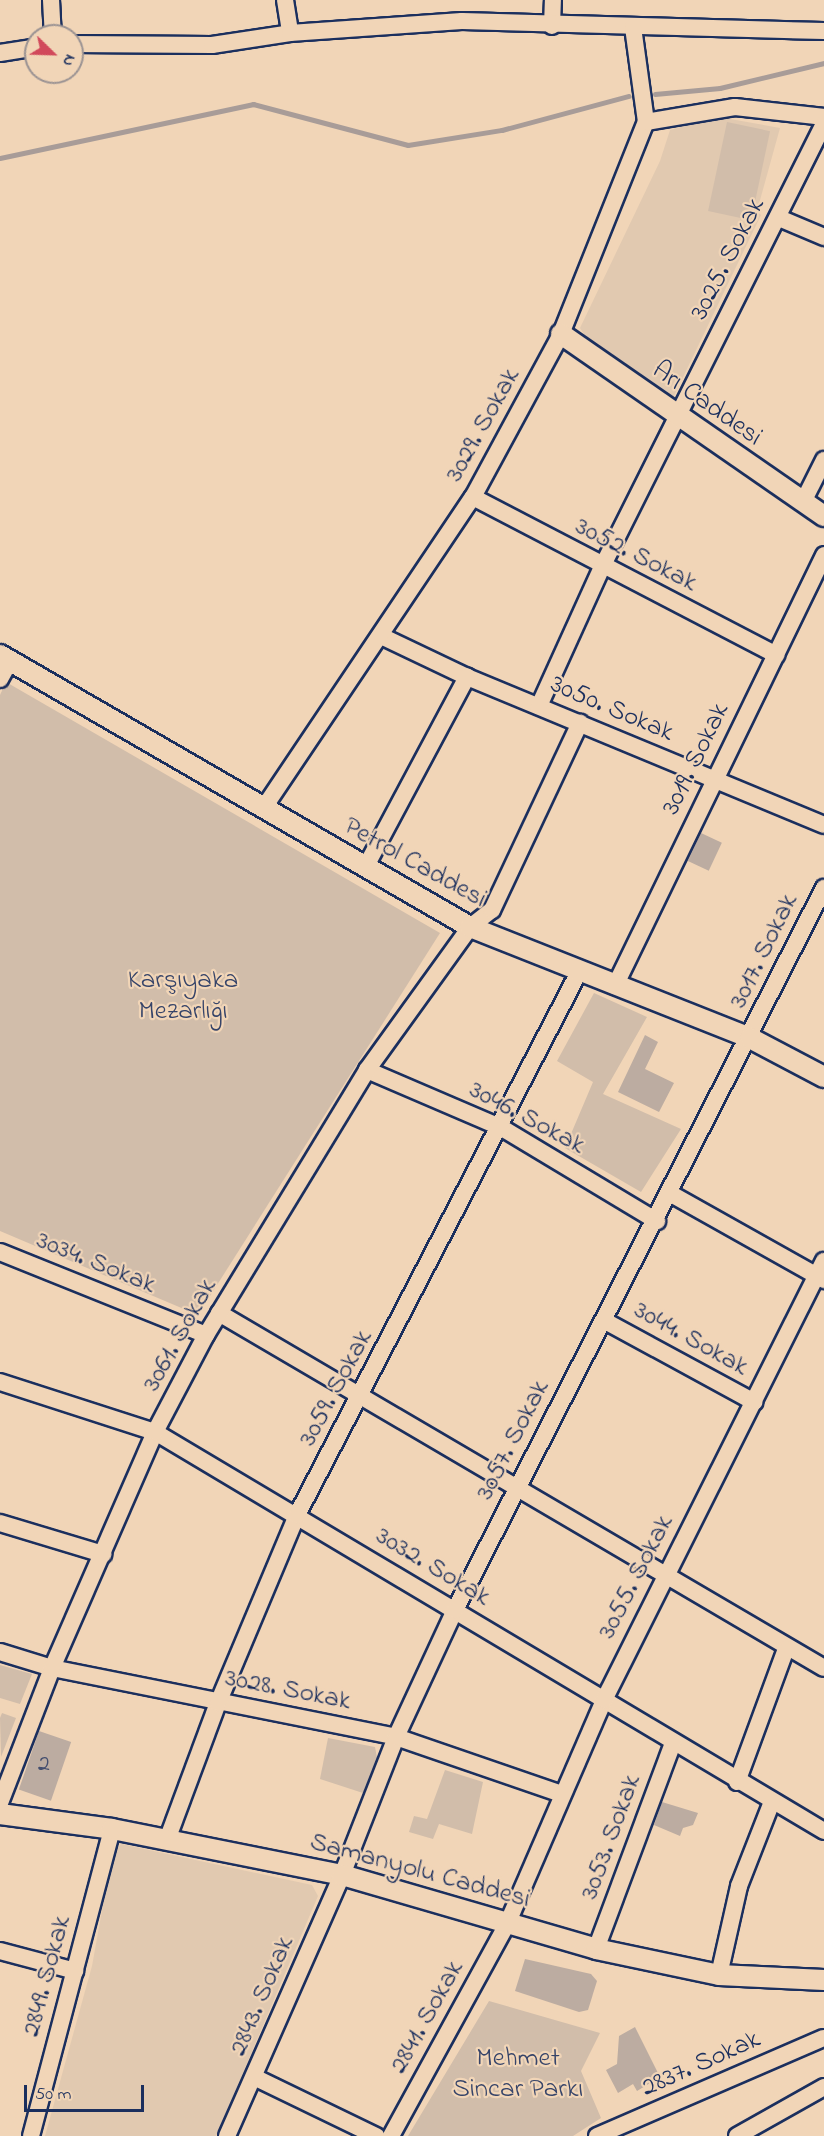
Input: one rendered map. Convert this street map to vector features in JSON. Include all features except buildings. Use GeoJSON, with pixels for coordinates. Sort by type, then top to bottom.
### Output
{"type":"FeatureCollection","features":[{"type":"Feature","properties":{"kind":"street"},"geometry":{"type":"LineString","coordinates":[[51,0],[52,24]]}},
{"type":"Feature","properties":{"kind":"street"},"geometry":{"type":"LineString","coordinates":[[285,0],[290,33]]}},
{"type":"Feature","properties":{"kind":"street"},"geometry":{"type":"LineString","coordinates":[[552,26],[553,0]]}},
{"type":"Feature","properties":{"kind":"street"},"geometry":{"type":"LineString","coordinates":[[84,44],[212,45],[290,33],[462,21],[552,26],[824,31]]}},
{"type":"Feature","properties":{"kind":"street","name":"3029. Sokak"},"geometry":{"type":"LineString","coordinates":[[265,806],[473,497],[561,334],[646,122],[633,27]]}},
{"type":"Feature","properties":{"kind":"street"},"geometry":{"type":"LineString","coordinates":[[0,53],[24,49]]}},
{"type":"Feature","properties":{"kind":"street"},"geometry":{"type":"LineString","coordinates":[[646,122],[735,108],[824,117]]}},
{"type":"Feature","properties":{"kind":"street","name":"3025. Sokak"},"geometry":{"type":"LineString","coordinates":[[539,706],[602,567],[676,417],[779,218],[824,124]]}},
{"type":"Feature","properties":{"kind":"street"},"geometry":{"type":"LineString","coordinates":[[779,218],[824,237]]}},
{"type":"Feature","properties":{"kind":"street","name":"Arı Caddesi"},"geometry":{"type":"LineString","coordinates":[[561,334],[676,417],[824,516]]}},
{"type":"Feature","properties":{"kind":"street"},"geometry":{"type":"LineString","coordinates":[[803,502],[824,460]]}},
{"type":"Feature","properties":{"kind":"street","name":"3052. Sokak"},"geometry":{"type":"LineString","coordinates":[[473,497],[602,567],[776,656]]}},
{"type":"Feature","properties":{"kind":"street","name":"3019. Sokak"},"geometry":{"type":"LineString","coordinates":[[615,986],[824,555]]}},
{"type":"Feature","properties":{"kind":"street","name":"3050. Sokak"},"geometry":{"type":"LineString","coordinates":[[381,636],[467,677],[824,825]]}},
{"type":"Feature","properties":{"kind":"street"},"geometry":{"type":"LineString","coordinates":[[0,680],[5,658]]}},
{"type":"Feature","properties":{"kind":"street","name":"Petrol Caddesi"},"geometry":{"type":"LineString","coordinates":[[5,658],[265,806],[365,868],[470,927],[750,1038],[824,1077]]}},
{"type":"Feature","properties":{"kind":"street"},"geometry":{"type":"LineString","coordinates":[[365,868],[467,677]]}},
{"type":"Feature","properties":{"kind":"street","name":"3061. Sokak"},"geometry":{"type":"LineString","coordinates":[[0,1803],[52,1668],[155,1432],[206,1335],[367,1070],[470,927],[492,910],[580,723]]}},
{"type":"Feature","properties":{"kind":"street","name":"3017. Sokak"},"geometry":{"type":"LineString","coordinates":[[750,1038],[816,925],[824,888]]}},
{"type":"Feature","properties":{"kind":"street","name":"3059. Sokak"},"geometry":{"type":"LineString","coordinates":[[167,1840],[218,1703],[297,1515],[502,1128],[579,972]]}},
{"type":"Feature","properties":{"kind":"street","name":"3057. Sokak"},"geometry":{"type":"LineString","coordinates":[[342,1875],[396,1737],[455,1610],[750,1038]]}},
{"type":"Feature","properties":{"kind":"street","name":"3046. Sokak"},"geometry":{"type":"LineString","coordinates":[[367,1070],[502,1128],[657,1221]]}},
{"type":"Feature","properties":{"kind":"street"},"geometry":{"type":"LineString","coordinates":[[671,1194],[821,1272]]}},
{"type":"Feature","properties":{"kind":"street","name":"3034. Sokak"},"geometry":{"type":"LineString","coordinates":[[0,1252],[206,1335]]}},
{"type":"Feature","properties":{"kind":"street","name":"3055. Sokak"},"geometry":{"type":"LineString","coordinates":[[508,1922],[604,1700],[666,1573],[821,1272]]}},
{"type":"Feature","properties":{"kind":"street"},"geometry":{"type":"LineString","coordinates":[[219,1313],[666,1573],[786,1649],[824,1668]]}},
{"type":"Feature","properties":{"kind":"street","name":"3044. Sokak"},"geometry":{"type":"LineString","coordinates":[[605,1321],[754,1402]]}},
{"type":"Feature","properties":{"kind":"street","name":"3032. Sokak"},"geometry":{"type":"LineString","coordinates":[[0,1382],[155,1432],[455,1610],[737,1782],[824,1831]]}},
{"type":"Feature","properties":{"kind":"street"},"geometry":{"type":"LineString","coordinates":[[0,1523],[103,1554]]}},
{"type":"Feature","properties":{"kind":"street"},"geometry":{"type":"LineString","coordinates":[[737,1782],[786,1649]]}},
{"type":"Feature","properties":{"kind":"street","name":"3028. Sokak"},"geometry":{"type":"LineString","coordinates":[[0,1652],[52,1668],[396,1737],[562,1794]]}},
{"type":"Feature","properties":{"kind":"street","name":"3053. Sokak"},"geometry":{"type":"LineString","coordinates":[[596,1949],[673,1743]]}},
{"type":"Feature","properties":{"kind":"street"},"geometry":{"type":"LineString","coordinates":[[719,1975],[739,1886],[772,1802]]}},
{"type":"Feature","properties":{"kind":"street","name":"Samanyolu Caddesi"},"geometry":{"type":"LineString","coordinates":[[0,1814],[112,1829],[342,1875],[596,1949],[719,1975],[824,1980]]}},
{"type":"Feature","properties":{"kind":"street","name":"2849. Sokak"},"geometry":{"type":"LineString","coordinates":[[31,2136],[112,1829]]}},
{"type":"Feature","properties":{"kind":"street","name":"2843. Sokak"},"geometry":{"type":"LineString","coordinates":[[227,2136],[342,1875]]}},
{"type":"Feature","properties":{"kind":"street","name":"2841. Sokak"},"geometry":{"type":"LineString","coordinates":[[391,2136],[508,1922]]}},
{"type":"Feature","properties":{"kind":"street"},"geometry":{"type":"LineString","coordinates":[[0,1951],[75,1971]]}},
{"type":"Feature","properties":{"kind":"street","name":"2837. Sokak"},"geometry":{"type":"LineString","coordinates":[[597,2136],[824,2038]]}},
{"type":"Feature","properties":{"kind":"street"},"geometry":{"type":"LineString","coordinates":[[254,2077],[376,2136]]}},
{"type":"Feature","properties":{"kind":"street"},"geometry":{"type":"LineString","coordinates":[[737,2136],[824,2086]]}},
{"type":"Feature","properties":{"kind":"shaded area"},"geometry":{"type":"Polygon","coordinates":[[[719,117],[780,128],[757,211],[761,215],[674,396],[664,394],[587,339],[580,328],[660,161],[670,130],[719,117]]]}},
{"type":"Feature","properties":{"kind":"shaded area"},"geometry":{"type":"Polygon","coordinates":[[[121,1844],[312,1885],[318,1896],[216,2136],[45,2136],[92,1966],[112,1855],[121,1844]]]}},
{"type":"Feature","properties":{"kind":"green space"},"geometry":{"type":"Polygon","coordinates":[[[727,122],[770,131],[751,220],[708,211],[727,122]]]}},
{"type":"Feature","properties":{"kind":"green space","name":"Karşıyaka Mezarlığı"},"geometry":{"type":"Polygon","coordinates":[[[6,682],[440,933],[198,1315],[0,1231],[0,695],[6,682]]]}},
{"type":"Feature","properties":{"kind":"green space"},"geometry":{"type":"Polygon","coordinates":[[[594,993],[647,1017],[603,1094],[681,1129],[641,1192],[565,1148],[593,1082],[557,1061],[594,993]]]}},
{"type":"Feature","properties":{"kind":"green space"},"geometry":{"type":"Polygon","coordinates":[[[0,1665],[32,1674],[20,1704],[0,1698],[0,1665]]]}},
{"type":"Feature","properties":{"kind":"green space"},"geometry":{"type":"Polygon","coordinates":[[[2,1713],[16,1718],[1,1757],[0,1718],[2,1713]]]}},
{"type":"Feature","properties":{"kind":"green space"},"geometry":{"type":"Polygon","coordinates":[[[328,1738],[375,1747],[377,1758],[363,1793],[320,1779],[328,1738]]]}},
{"type":"Feature","properties":{"kind":"green space"},"geometry":{"type":"Polygon","coordinates":[[[445,1770],[483,1782],[472,1834],[439,1824],[433,1839],[409,1832],[414,1816],[427,1819],[445,1770]]]}},
{"type":"Feature","properties":{"kind":"green space","name":"Mehmet Sincar Parkı"},"geometry":{"type":"Polygon","coordinates":[[[489,2001],[600,2033],[581,2071],[601,2118],[573,2136],[408,2136],[489,2001]]]}},
{"type":"Feature","properties":{"kind":"waterway"},"geometry":{"type":"LineString","coordinates":[[655,94],[720,88],[824,63]]}},
{"type":"Feature","properties":{"kind":"waterway"},"geometry":{"type":"LineString","coordinates":[[0,158],[253,104],[408,145],[502,130],[629,96]]}}]}
